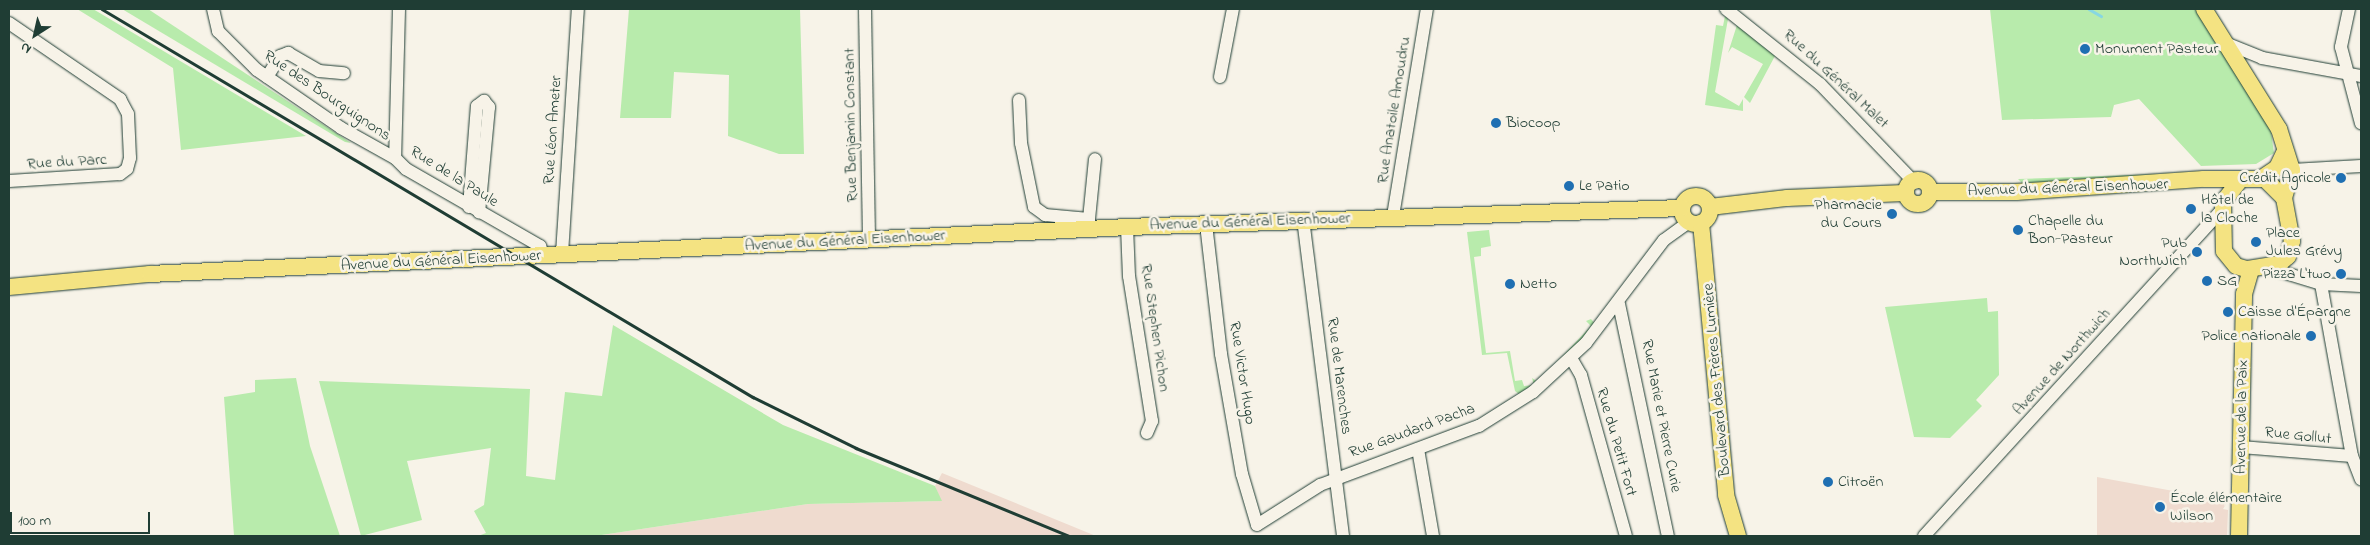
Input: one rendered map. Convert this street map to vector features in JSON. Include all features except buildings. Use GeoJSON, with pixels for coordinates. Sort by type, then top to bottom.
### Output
{"type":"FeatureCollection","features":[{"type":"Feature","properties":{"kind":"main road"},"geometry":{"type":"LineString","coordinates":[[2204,9],[2245,70],[2276,122],[2292,170],[2284,198]]}},
{"type":"Feature","properties":{"kind":"main road"},"geometry":{"type":"LineString","coordinates":[[2262,178],[2277,168],[2285,151]]}},
{"type":"Feature","properties":{"kind":"main road"},"geometry":{"type":"LineString","coordinates":[[2204,179],[2223,205],[2224,251],[2236,266],[2251,269],[2269,268],[2287,259],[2292,241],[2284,198],[2275,184],[2262,178],[2241,179],[2223,205]]}},
{"type":"Feature","properties":{"kind":"main road","name":"Avenue du Général Eisenhower"},"geometry":{"type":"LineString","coordinates":[[9,287],[150,274],[869,240],[1089,224],[1127,227],[1393,216],[1690,218],[1696,196],[1710,207],[1787,198],[1910,188],[1928,184],[1932,192],[2165,185],[2204,179],[2241,179]]}},
{"type":"Feature","properties":{"kind":"main road"},"geometry":{"type":"LineString","coordinates":[[1690,218],[1707,219],[1710,207]]}},
{"type":"Feature","properties":{"kind":"main road","name":"Boulevard des Frères Lumière"},"geometry":{"type":"LineString","coordinates":[[1690,218],[1726,495],[1738,536]]}},
{"type":"Feature","properties":{"kind":"main road","name":"Avenue de la Paix"},"geometry":{"type":"LineString","coordinates":[[2239,536],[2244,294],[2251,269]]}},
{"type":"Feature","properties":{"kind":"street","name":"Rue des Bourguignons"},"geometry":{"type":"LineString","coordinates":[[213,9],[218,31],[267,77],[364,143],[395,158]]}},
{"type":"Feature","properties":{"kind":"street","name":"Rue de la Paule"},"geometry":{"type":"LineString","coordinates":[[398,9],[395,158],[401,166],[474,210],[540,246],[543,256]]}},
{"type":"Feature","properties":{"kind":"street","name":"Rue Léon Ameter"},"geometry":{"type":"LineString","coordinates":[[562,254],[578,9]]}},
{"type":"Feature","properties":{"kind":"street","name":"Rue Benjamin Constant"},"geometry":{"type":"LineString","coordinates":[[865,9],[869,240]]}},
{"type":"Feature","properties":{"kind":"street"},"geometry":{"type":"LineString","coordinates":[[1220,77],[1233,9]]}},
{"type":"Feature","properties":{"kind":"street","name":"Rue Anatoile Amoudru"},"geometry":{"type":"LineString","coordinates":[[1393,216],[1427,9]]}},
{"type":"Feature","properties":{"kind":"street","name":"Rue du Général Malet"},"geometry":{"type":"LineString","coordinates":[[1726,9],[1820,84],[1910,188]]}},
{"type":"Feature","properties":{"kind":"street"},"geometry":{"type":"LineString","coordinates":[[2349,9],[2341,37],[2361,123]]}},
{"type":"Feature","properties":{"kind":"street","name":"Rue du Parc"},"geometry":{"type":"LineString","coordinates":[[9,23],[120,99],[128,114],[130,158],[127,169],[120,174],[9,181]]}},
{"type":"Feature","properties":{"kind":"street"},"geometry":{"type":"LineString","coordinates":[[2228,44],[2262,58],[2361,76]]}},
{"type":"Feature","properties":{"kind":"street"},"geometry":{"type":"LineString","coordinates":[[267,77],[280,56],[288,53],[319,71],[344,73]]}},
{"type":"Feature","properties":{"kind":"street"},"geometry":{"type":"LineString","coordinates":[[2245,70],[2262,58]]}},
{"type":"Feature","properties":{"kind":"street"},"geometry":{"type":"LineString","coordinates":[[1019,100],[1020,143],[1034,207],[1045,215],[1089,224],[1095,159]]}},
{"type":"Feature","properties":{"kind":"street"},"geometry":{"type":"LineString","coordinates":[[484,101],[489,107],[474,210],[477,106],[484,101]]}},
{"type":"Feature","properties":{"kind":"street"},"geometry":{"type":"LineString","coordinates":[[2292,170],[2361,166]]}},
{"type":"Feature","properties":{"kind":"street","name":"Avenue de Northwich"},"geometry":{"type":"LineString","coordinates":[[1924,536],[2223,205]]}},
{"type":"Feature","properties":{"kind":"street","name":"Rue Gaudard Pacha"},"geometry":{"type":"LineString","coordinates":[[1257,526],[1336,478],[1479,426],[1533,392],[1571,358],[1619,304],[1664,240],[1690,218]]}},
{"type":"Feature","properties":{"kind":"street","name":"Rue de Marenches"},"geometry":{"type":"LineString","coordinates":[[1303,219],[1343,536]]}},
{"type":"Feature","properties":{"kind":"street","name":"Rue Victor Hugo"},"geometry":{"type":"LineString","coordinates":[[1206,224],[1221,354],[1242,474],[1257,526]]}},
{"type":"Feature","properties":{"kind":"street","name":"Rue Stephen Pichon"},"geometry":{"type":"LineString","coordinates":[[1127,227],[1129,276],[1152,421],[1148,433]]}},
{"type":"Feature","properties":{"kind":"street"},"geometry":{"type":"LineString","coordinates":[[2287,259],[2297,277]]}},
{"type":"Feature","properties":{"kind":"street"},"geometry":{"type":"LineString","coordinates":[[2269,268],[2321,284],[2361,286]]}},
{"type":"Feature","properties":{"kind":"street"},"geometry":{"type":"LineString","coordinates":[[2321,284],[2352,456],[2361,479]]}},
{"type":"Feature","properties":{"kind":"street","name":"Rue Marie et Pierre Curie"},"geometry":{"type":"LineString","coordinates":[[1619,304],[1668,536]]}},
{"type":"Feature","properties":{"kind":"street","name":"Rue du Petit Fort"},"geometry":{"type":"LineString","coordinates":[[1571,358],[1581,375],[1626,536]]}},
{"type":"Feature","properties":{"kind":"street","name":"Rue Gollut"},"geometry":{"type":"LineString","coordinates":[[2241,447],[2352,456]]}},
{"type":"Feature","properties":{"kind":"street"},"geometry":{"type":"LineString","coordinates":[[1418,449],[1433,536]]}},
{"type":"Feature","properties":{"kind":"shaded area"},"geometry":{"type":"Polygon","coordinates":[[[942,473],[1096,536],[595,536],[808,504],[941,501],[935,486],[942,473]]]}},
{"type":"Feature","properties":{"kind":"shaded area","name":"École élémentaire Wilson"},"geometry":{"type":"Polygon","coordinates":[[[2097,477],[2228,501],[2223,509],[2228,510],[2227,536],[2097,536],[2097,477]]]}},
{"type":"Feature","properties":{"kind":"green space"},"geometry":{"type":"Polygon","coordinates":[[[77,9],[93,9],[306,136],[181,150],[173,68],[77,9]]]}},
{"type":"Feature","properties":{"kind":"green space"},"geometry":{"type":"Polygon","coordinates":[[[122,9],[148,9],[351,143],[345,142],[122,9]]]}},
{"type":"Feature","properties":{"kind":"green space"},"geometry":{"type":"Polygon","coordinates":[[[629,9],[800,9],[804,154],[779,154],[728,136],[729,75],[674,72],[671,118],[620,118],[629,9]]]}},
{"type":"Feature","properties":{"kind":"green space"},"geometry":{"type":"Polygon","coordinates":[[[1990,9],[2195,9],[2270,125],[2274,153],[2256,164],[2201,166],[2139,99],[2114,105],[2111,117],[2002,120],[1990,9]]]}},
{"type":"Feature","properties":{"kind":"green space"},"geometry":{"type":"Polygon","coordinates":[[[1725,16],[1728,19],[1715,92],[1739,106],[1743,99],[1743,111],[1705,105],[1716,25],[1723,26],[1725,16]]]}},
{"type":"Feature","properties":{"kind":"green space"},"geometry":{"type":"Polygon","coordinates":[[[1737,25],[1776,54],[1750,103],[1744,97],[1763,64],[1732,47],[1728,53],[1737,25]]]}},
{"type":"Feature","properties":{"kind":"green space"},"geometry":{"type":"Polygon","coordinates":[[[2161,174],[2153,179],[2022,183],[2018,179],[2161,174]]]}},
{"type":"Feature","properties":{"kind":"green space"},"geometry":{"type":"Polygon","coordinates":[[[1489,230],[1491,246],[1481,248],[1481,256],[1474,257],[1486,353],[1510,351],[1515,381],[1522,380],[1524,386],[1534,385],[1532,378],[1538,382],[1591,326],[1586,321],[1591,319],[1596,325],[1543,380],[1520,395],[1515,391],[1507,353],[1482,355],[1467,232],[1489,230]]]}},
{"type":"Feature","properties":{"kind":"green space"},"geometry":{"type":"Polygon","coordinates":[[[1987,298],[1988,312],[1998,311],[1999,375],[1976,400],[1982,406],[1950,438],[1914,437],[1885,307],[1987,298]]]}},
{"type":"Feature","properties":{"kind":"green space"},"geometry":{"type":"Polygon","coordinates":[[[613,325],[783,425],[935,486],[942,501],[808,504],[595,536],[478,536],[486,533],[474,511],[484,505],[491,448],[407,461],[422,520],[361,536],[319,381],[530,389],[526,476],[555,480],[565,392],[602,396],[613,325]]]}},
{"type":"Feature","properties":{"kind":"green space"},"geometry":{"type":"Polygon","coordinates":[[[296,378],[310,446],[340,536],[234,536],[224,397],[255,392],[255,380],[296,378]]]}},
{"type":"Feature","properties":{"kind":"waterway"},"geometry":{"type":"LineString","coordinates":[[2089,9],[2101,16]]}},
{"type":"Feature","properties":{"kind":"railway"},"geometry":{"type":"LineString","coordinates":[[102,9],[753,397],[856,448],[1069,536]]}},
{"type":"Feature","properties":{"kind":"place","name":"Monument Pasteur"},"geometry":{"type":"Point","coordinates":[2085,49]}},
{"type":"Feature","properties":{"kind":"place","name":"Biocoop"},"geometry":{"type":"Point","coordinates":[1496,123]}},
{"type":"Feature","properties":{"kind":"place","name":"Crédit Agricole"},"geometry":{"type":"Point","coordinates":[2341,178]}},
{"type":"Feature","properties":{"kind":"place","name":"Le Patio"},"geometry":{"type":"Point","coordinates":[1569,186]}},
{"type":"Feature","properties":{"kind":"place","name":"Hôtel de la Cloche"},"geometry":{"type":"Point","coordinates":[2191,209]}},
{"type":"Feature","properties":{"kind":"place","name":"Pharmacie du Cours"},"geometry":{"type":"Point","coordinates":[1892,214]}},
{"type":"Feature","properties":{"kind":"place","name":"Chapelle du Bon-Pasteur"},"geometry":{"type":"Point","coordinates":[2018,230]}},
{"type":"Feature","properties":{"kind":"place","name":"Place Jules Grévy"},"geometry":{"type":"Point","coordinates":[2256,242]}},
{"type":"Feature","properties":{"kind":"place","name":"Pub NorthWich"},"geometry":{"type":"Point","coordinates":[2197,252]}},
{"type":"Feature","properties":{"kind":"place","name":"Pizza L'two"},"geometry":{"type":"Point","coordinates":[2341,274]}},
{"type":"Feature","properties":{"kind":"place","name":"SG"},"geometry":{"type":"Point","coordinates":[2207,281]}},
{"type":"Feature","properties":{"kind":"place","name":"Netto"},"geometry":{"type":"Point","coordinates":[1510,284]}},
{"type":"Feature","properties":{"kind":"place","name":"Caisse d'Épargne"},"geometry":{"type":"Point","coordinates":[2228,312]}},
{"type":"Feature","properties":{"kind":"place","name":"Police nationale"},"geometry":{"type":"Point","coordinates":[2311,336]}},
{"type":"Feature","properties":{"kind":"place","name":"Citroën"},"geometry":{"type":"Point","coordinates":[1828,482]}},
{"type":"Feature","properties":{"kind":"place","name":"École élémentaire Wilson"},"geometry":{"type":"Point","coordinates":[2160,507]}}]}
